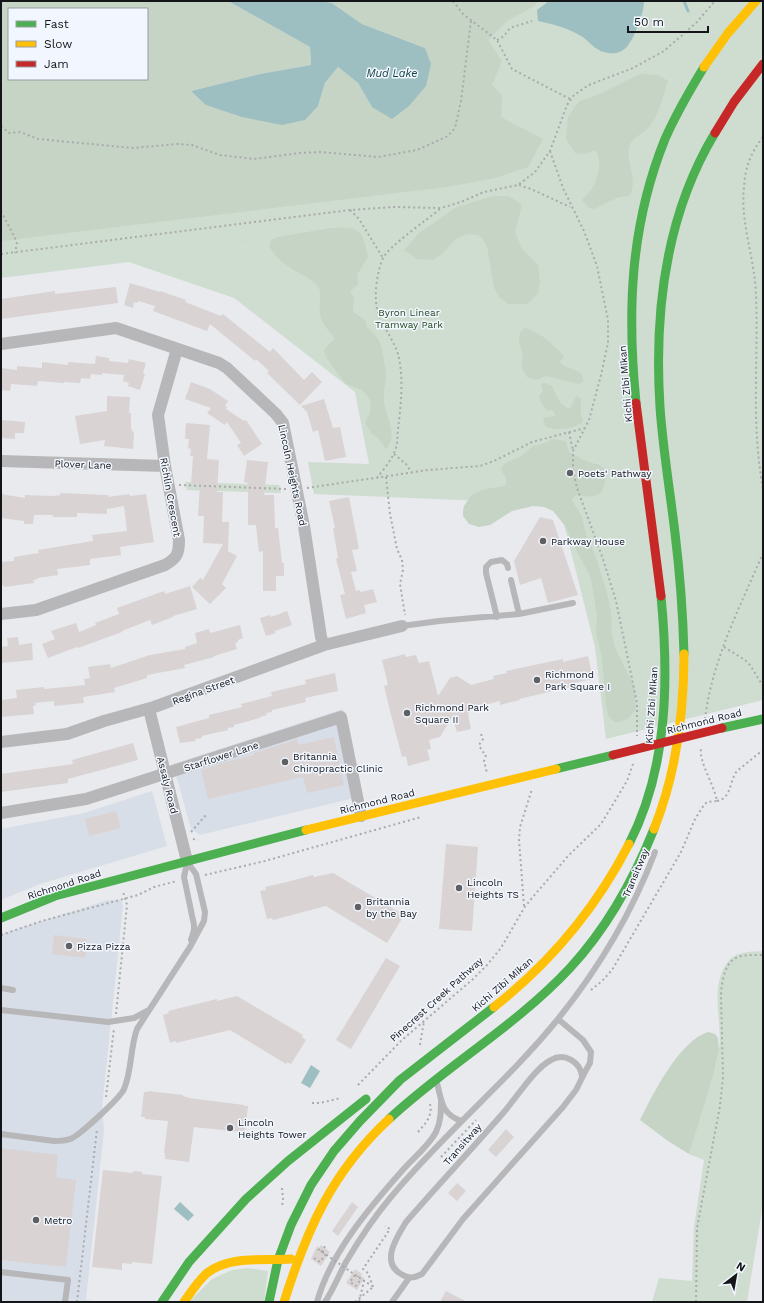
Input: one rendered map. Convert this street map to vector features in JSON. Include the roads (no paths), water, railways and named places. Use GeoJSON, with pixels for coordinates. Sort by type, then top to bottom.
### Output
{"type":"FeatureCollection","features":[{"type":"Feature","properties":{"kind":"main road","name":"Kichi Zībī Mīkan"},"geometry":{"type":"LineString","coordinates":[[269,1302],[278,1260],[300,1204],[330,1156],[355,1125],[400,1080],[425,1065],[514,991],[530,977],[566,939],[590,908],[620,862],[635,832],[648,796],[661,738],[665,685],[665,654],[660,588],[634,374],[631,305],[633,270],[637,242],[644,203],[653,171],[662,145],[679,109],[694,81],[712,54],[733,26],[756,1]]}},
{"type":"Feature","properties":{"kind":"main road"},"geometry":{"type":"LineString","coordinates":[[284,1302],[305,1237],[332,1187],[355,1155],[376,1132],[434,1076],[504,1027],[555,984],[587,949],[618,902],[641,860],[654,828],[665,796],[677,740],[682,683],[683,624],[680,575],[664,448],[659,393],[659,322],[662,282],[673,232],[693,174],[713,135],[726,114],[743,89],[763,64]]}},
{"type":"Feature","properties":{"kind":"main road","name":"Richmond Road"},"geometry":{"type":"LineString","coordinates":[[1,918],[55,896],[110,881],[362,816],[763,719]]}},
{"type":"Feature","properties":{"kind":"main road"},"geometry":{"type":"LineString","coordinates":[[162,1302],[189,1262],[224,1222],[262,1184],[360,1103],[400,1080]]}},
{"type":"Feature","properties":{"kind":"main road"},"geometry":{"type":"LineString","coordinates":[[184,1302],[202,1277],[209,1271],[222,1264],[236,1260],[297,1259]]}},
{"type":"Feature","properties":{"kind":"street","name":"Lincoln Heights Road"},"geometry":{"type":"LineString","coordinates":[[1,344],[116,328],[219,363],[227,368],[276,414],[283,423],[304,526],[321,637],[324,645]]}},
{"type":"Feature","properties":{"kind":"street","name":"Richlin Crescent"},"geometry":{"type":"LineString","coordinates":[[1,614],[36,610],[165,565],[174,560],[179,550],[179,540],[168,484],[158,415],[177,349]]}},
{"type":"Feature","properties":{"kind":"street","name":"Plover Lane"},"geometry":{"type":"LineString","coordinates":[[1,461],[165,466]]}},
{"type":"Feature","properties":{"kind":"street","name":"Regina Street"},"geometry":{"type":"LineString","coordinates":[[1,742],[67,734],[104,721],[149,709],[324,645],[403,622]]}},
{"type":"Feature","properties":{"kind":"street","name":"Assaly Road"},"geometry":{"type":"LineString","coordinates":[[149,709],[164,774],[188,862]]}},
{"type":"Feature","properties":{"kind":"street","name":"Starflower Lane"},"geometry":{"type":"LineString","coordinates":[[1,813],[86,799],[341,717],[362,816]]}},
{"type":"Feature","properties":{"kind":"lane"},"geometry":{"type":"LineString","coordinates":[[497,617],[486,573],[486,567],[491,562],[497,560],[504,562],[508,568]]}},
{"type":"Feature","properties":{"kind":"lane"},"geometry":{"type":"LineString","coordinates":[[511,580],[519,614]]}},
{"type":"Feature","properties":{"kind":"lane"},"geometry":{"type":"LineString","coordinates":[[403,622],[497,617],[573,603]]}},
{"type":"Feature","properties":{"kind":"lane"},"geometry":{"type":"LineString","coordinates":[[671,801],[677,740]]}},
{"type":"Feature","properties":{"kind":"lane","name":"Transitway"},"geometry":{"type":"LineString","coordinates":[[325,1302],[355,1249],[390,1199],[423,1161],[517,1065],[558,1019],[587,982],[618,933],[645,878],[656,849]]}},
{"type":"Feature","properties":{"kind":"lane"},"geometry":{"type":"LineString","coordinates":[[188,862],[184,877],[194,930],[190,947]]}},
{"type":"Feature","properties":{"kind":"lane"},"geometry":{"type":"LineString","coordinates":[[1,1134],[62,1141],[70,1139],[77,1136],[118,1098],[124,1089],[135,1036],[141,1022],[190,947],[206,917],[196,874],[188,862]]}},
{"type":"Feature","properties":{"kind":"lane"},"geometry":{"type":"LineString","coordinates":[[1,988],[13,990]]}},
{"type":"Feature","properties":{"kind":"lane"},"geometry":{"type":"LineString","coordinates":[[1,1010],[115,1022],[134,1018],[150,1009]]}},
{"type":"Feature","properties":{"kind":"lane"},"geometry":{"type":"LineString","coordinates":[[392,1302],[409,1278],[416,1277],[426,1270],[463,1218],[563,1107],[576,1090],[590,1063],[591,1052],[583,1040],[558,1019]]}},
{"type":"Feature","properties":{"kind":"lane","name":"Transitway"},"geometry":{"type":"LineString","coordinates":[[409,1278],[397,1272],[392,1266],[391,1259],[394,1243],[406,1222],[544,1064],[557,1057],[571,1059],[579,1067],[582,1077]]}},
{"type":"Feature","properties":{"kind":"lane","name":"Transitway"},"geometry":{"type":"LineString","coordinates":[[434,1076],[444,1108],[449,1115],[461,1121]]}},
{"type":"Feature","properties":{"kind":"lane","name":"Transitway"},"geometry":{"type":"LineString","coordinates":[[317,1302],[320,1290],[333,1262],[358,1224],[382,1193],[436,1132],[440,1118],[441,1099]]}},
{"type":"Feature","properties":{"kind":"lane"},"geometry":{"type":"LineString","coordinates":[[1,1272],[68,1280],[65,1302]]}},
{"type":"Feature","properties":{"kind":"water","name":"Mud Lake"},"geometry":{"type":"Polygon","coordinates":[[[228,1],[320,1],[332,3],[362,24],[425,48],[431,64],[426,86],[409,106],[392,119],[372,107],[358,83],[338,67],[325,83],[318,106],[305,120],[282,125],[242,117],[206,105],[191,91],[260,74],[311,65],[310,47],[228,1]]]}},
{"type":"Feature","properties":{"kind":"water"},"geometry":{"type":"Polygon","coordinates":[[[549,1],[644,1],[641,18],[635,34],[629,44],[622,51],[611,53],[598,49],[581,36],[571,31],[538,21],[537,10],[549,1]]]}},
{"type":"Feature","properties":{"kind":"water"},"geometry":{"type":"Polygon","coordinates":[[[311,1065],[320,1071],[310,1088],[301,1083],[311,1065]]]}},
{"type":"Feature","properties":{"kind":"water"},"geometry":{"type":"Polygon","coordinates":[[[180,1202],[194,1215],[188,1221],[174,1209],[180,1202]]]}},
{"type":"Feature","properties":{"kind":"waterway"},"geometry":{"type":"LineString","coordinates":[[684,1],[688,11]]}},
{"type":"Feature","properties":{"kind":"place","name":"Poets' Pathway"},"geometry":{"type":"Point","coordinates":[570,473]}},
{"type":"Feature","properties":{"kind":"place","name":"Parkway House"},"geometry":{"type":"Point","coordinates":[543,541]}},
{"type":"Feature","properties":{"kind":"place","name":"Richmond Park Square I"},"geometry":{"type":"Point","coordinates":[537,680]}},
{"type":"Feature","properties":{"kind":"place","name":"Richmond Park Square II"},"geometry":{"type":"Point","coordinates":[407,713]}},
{"type":"Feature","properties":{"kind":"place","name":"Britannia Chiropractic Clinic"},"geometry":{"type":"Point","coordinates":[285,762]}},
{"type":"Feature","properties":{"kind":"place","name":"Lincoln Heights TS"},"geometry":{"type":"Point","coordinates":[459,888]}},
{"type":"Feature","properties":{"kind":"place","name":"Britannia by the Bay"},"geometry":{"type":"Point","coordinates":[358,907]}},
{"type":"Feature","properties":{"kind":"place","name":"Pizza Pizza"},"geometry":{"type":"Point","coordinates":[69,946]}},
{"type":"Feature","properties":{"kind":"place","name":"Lincoln Heights Tower"},"geometry":{"type":"Point","coordinates":[230,1128]}},
{"type":"Feature","properties":{"kind":"place","name":"Metro"},"geometry":{"type":"Point","coordinates":[36,1220]}},
{"type":"Feature","properties":{"kind":"park label","name":"Byron Linear Tramway Park"},"geometry":{"type":"Point","coordinates":[409,318]}}]}
